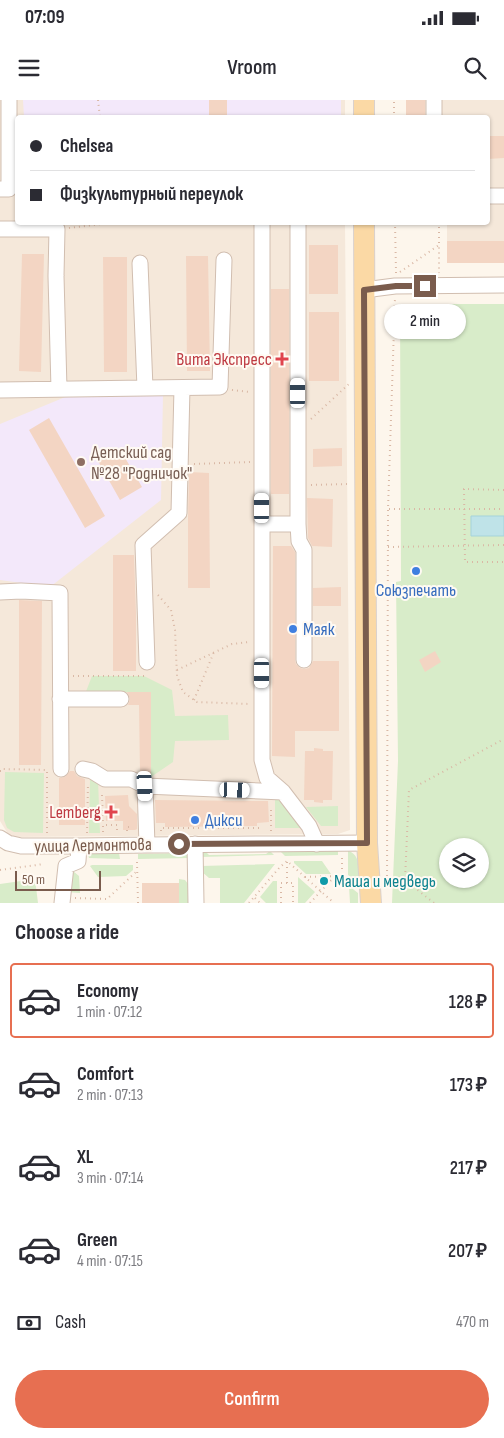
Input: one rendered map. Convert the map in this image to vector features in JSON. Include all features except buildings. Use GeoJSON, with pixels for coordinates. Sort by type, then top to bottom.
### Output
{"type":"FeatureCollection","features":[{"type":"Feature","properties":{"kind":"main road"},"geometry":{"type":"LineString","coordinates":[[364,100],[364,115]]}},
{"type":"Feature","properties":{"kind":"main road"},"geometry":{"type":"LineString","coordinates":[[364,225],[367,843],[379,898]]}},
{"type":"Feature","properties":{"kind":"street"},"geometry":{"type":"LineString","coordinates":[[0,189],[10,189],[9,100]]}},
{"type":"Feature","properties":{"kind":"street"},"geometry":{"type":"LineString","coordinates":[[434,100],[434,115]]}},
{"type":"Feature","properties":{"kind":"street"},"geometry":{"type":"LineString","coordinates":[[490,196],[504,196]]}},
{"type":"Feature","properties":{"kind":"street"},"geometry":{"type":"LineString","coordinates":[[262,225],[262,760],[267,778],[309,826],[317,844]]}},
{"type":"Feature","properties":{"kind":"street"},"geometry":{"type":"LineString","coordinates":[[298,225],[298,524],[299,541],[304,550],[304,660]]}},
{"type":"Feature","properties":{"kind":"street"},"geometry":{"type":"LineString","coordinates":[[0,229],[57,229],[56,276],[59,389]]}},
{"type":"Feature","properties":{"kind":"street"},"geometry":{"type":"LineString","coordinates":[[0,390],[220,387],[224,260]]}},
{"type":"Feature","properties":{"kind":"street"},"geometry":{"type":"LineString","coordinates":[[140,263],[145,388]]}},
{"type":"Feature","properties":{"kind":"street"},"geometry":{"type":"LineString","coordinates":[[364,290],[396,286],[504,285]]}},
{"type":"Feature","properties":{"kind":"street"},"geometry":{"type":"LineString","coordinates":[[147,662],[143,545],[179,513],[182,388]]}},
{"type":"Feature","properties":{"kind":"street"},"geometry":{"type":"LineString","coordinates":[[262,524],[298,524]]}},
{"type":"Feature","properties":{"kind":"street"},"geometry":{"type":"LineString","coordinates":[[0,592],[60,593],[60,700],[54,769]]}},
{"type":"Feature","properties":{"kind":"street"},"geometry":{"type":"LineString","coordinates":[[60,700],[121,699]]}},
{"type":"Feature","properties":{"kind":"street"},"geometry":{"type":"LineString","coordinates":[[86,770],[92,771],[105,779],[132,779],[145,786],[277,791]]}},
{"type":"Feature","properties":{"kind":"street"},"geometry":{"type":"LineString","coordinates":[[145,786],[147,845]]}},
{"type":"Feature","properties":{"kind":"street","name":"улица Лермонтова"},"geometry":{"type":"LineString","coordinates":[[0,839],[13,845],[79,846],[367,843]]}},
{"type":"Feature","properties":{"kind":"street"},"geometry":{"type":"LineString","coordinates":[[195,844],[196,903]]}},
{"type":"Feature","properties":{"kind":"street"},"geometry":{"type":"LineString","coordinates":[[68,901],[66,866],[78,861],[79,846]]}},
{"type":"Feature","properties":{"kind":"path"},"geometry":{"type":"LineString","coordinates":[[98,100],[100,115]]}},
{"type":"Feature","properties":{"kind":"path"},"geometry":{"type":"LineString","coordinates":[[394,100],[394,115]]}},
{"type":"Feature","properties":{"kind":"path"},"geometry":{"type":"LineString","coordinates":[[57,229],[90,225]]}},
{"type":"Feature","properties":{"kind":"path"},"geometry":{"type":"LineString","coordinates":[[395,225],[396,275],[439,245]]}},
{"type":"Feature","properties":{"kind":"path"},"geometry":{"type":"LineString","coordinates":[[438,225],[440,285]]}},
{"type":"Feature","properties":{"kind":"path"},"geometry":{"type":"LineString","coordinates":[[379,898],[388,509],[396,286]]}},
{"type":"Feature","properties":{"kind":"path"},"geometry":{"type":"LineString","coordinates":[[298,431],[351,381]]}},
{"type":"Feature","properties":{"kind":"path"},"geometry":{"type":"LineString","coordinates":[[180,464],[245,462]]}},
{"type":"Feature","properties":{"kind":"path"},"geometry":{"type":"LineString","coordinates":[[298,485],[351,484]]}},
{"type":"Feature","properties":{"kind":"path"},"geometry":{"type":"LineString","coordinates":[[504,490],[464,489],[465,562],[504,562]]}},
{"type":"Feature","properties":{"kind":"path"},"geometry":{"type":"LineString","coordinates":[[388,509],[504,509]]}},
{"type":"Feature","properties":{"kind":"path"},"geometry":{"type":"LineString","coordinates":[[388,547],[504,545]]}},
{"type":"Feature","properties":{"kind":"path"},"geometry":{"type":"LineString","coordinates":[[144,579],[171,610],[175,630],[177,676],[183,692],[197,702],[262,704]]}},
{"type":"Feature","properties":{"kind":"path"},"geometry":{"type":"LineString","coordinates":[[177,670],[232,644],[262,641]]}},
{"type":"Feature","properties":{"kind":"path"},"geometry":{"type":"LineString","coordinates":[[194,700],[214,652]]}},
{"type":"Feature","properties":{"kind":"path"},"geometry":{"type":"LineString","coordinates":[[60,676],[144,676],[147,662]]}},
{"type":"Feature","properties":{"kind":"path"},"geometry":{"type":"LineString","coordinates":[[434,903],[404,880],[409,790],[504,738]]}},
{"type":"Feature","properties":{"kind":"path"},"geometry":{"type":"LineString","coordinates":[[0,771],[3,769],[54,769],[46,835]]}},
{"type":"Feature","properties":{"kind":"path"},"geometry":{"type":"LineString","coordinates":[[86,770],[87,830]]}},
{"type":"Feature","properties":{"kind":"path"},"geometry":{"type":"LineString","coordinates":[[271,832],[277,791]]}},
{"type":"Feature","properties":{"kind":"path"},"geometry":{"type":"LineString","coordinates":[[102,794],[103,832]]}},
{"type":"Feature","properties":{"kind":"path"},"geometry":{"type":"LineString","coordinates":[[127,832],[127,827],[136,824]]}},
{"type":"Feature","properties":{"kind":"path"},"geometry":{"type":"LineString","coordinates":[[103,825],[117,825],[117,832]]}},
{"type":"Feature","properties":{"kind":"path"},"geometry":{"type":"LineString","coordinates":[[131,827],[131,832]]}},
{"type":"Feature","properties":{"kind":"path"},"geometry":{"type":"LineString","coordinates":[[161,832],[161,828],[248,828],[256,830],[261,828]]}},
{"type":"Feature","properties":{"kind":"path"},"geometry":{"type":"LineString","coordinates":[[342,858],[342,876]]}},
{"type":"Feature","properties":{"kind":"path"},"geometry":{"type":"LineString","coordinates":[[287,860],[334,903]]}},
{"type":"Feature","properties":{"kind":"path"},"geometry":{"type":"LineString","coordinates":[[287,860],[287,883]]}},
{"type":"Feature","properties":{"kind":"path"},"geometry":{"type":"LineString","coordinates":[[249,903],[287,860]]}},
{"type":"Feature","properties":{"kind":"path"},"geometry":{"type":"LineString","coordinates":[[20,862],[20,868]]}},
{"type":"Feature","properties":{"kind":"path"},"geometry":{"type":"LineString","coordinates":[[137,862],[138,903]]}},
{"type":"Feature","properties":{"kind":"path"},"geometry":{"type":"LineString","coordinates":[[0,870],[44,864]]}},
{"type":"Feature","properties":{"kind":"path"},"geometry":{"type":"LineString","coordinates":[[68,901],[107,899],[137,871]]}},
{"type":"Feature","properties":{"kind":"path"},"geometry":{"type":"LineString","coordinates":[[305,876],[342,876],[358,888]]}},
{"type":"Feature","properties":{"kind":"path"},"geometry":{"type":"LineString","coordinates":[[310,903],[334,876]]}},
{"type":"Feature","properties":{"kind":"path"},"geometry":{"type":"LineString","coordinates":[[281,903],[281,883],[293,883],[293,903]]}},
{"type":"Feature","properties":{"kind":"path"},"geometry":{"type":"LineString","coordinates":[[254,897],[260,903]]}},
{"type":"Feature","properties":{"kind":"shaded area"},"geometry":{"type":"Polygon","coordinates":[[[0,100],[345,100],[345,115],[15,115],[15,225],[345,225],[350,830],[338,834],[10,837],[0,821],[0,100]]]}},
{"type":"Feature","properties":{"kind":"shaded area"},"geometry":{"type":"Polygon","coordinates":[[[23,100],[341,100],[341,115],[24,115],[23,100]]]}},
{"type":"Feature","properties":{"kind":"shaded area"},"geometry":{"type":"Polygon","coordinates":[[[406,100],[504,100],[504,263],[447,263],[447,225],[490,225],[490,115],[406,115],[406,100]]]}},
{"type":"Feature","properties":{"kind":"shaded area","name":"Детский сад №28 \"Родничок\""},"geometry":{"type":"Polygon","coordinates":[[[75,393],[163,394],[161,500],[50,587],[0,580],[0,424],[75,393]]]}},
{"type":"Feature","properties":{"kind":"green space"},"geometry":{"type":"Polygon","coordinates":[[[400,304],[504,304],[504,903],[392,903],[398,761],[396,582],[401,581],[400,304]]]}},
{"type":"Feature","properties":{"kind":"green space"},"geometry":{"type":"Polygon","coordinates":[[[92,676],[144,676],[172,690],[175,716],[228,715],[229,740],[175,741],[173,762],[151,777],[151,692],[85,694],[92,676]]]}},
{"type":"Feature","properties":{"kind":"green space"},"geometry":{"type":"Polygon","coordinates":[[[5,772],[44,773],[43,833],[14,832],[7,828],[4,820],[5,772]]]}},
{"type":"Feature","properties":{"kind":"green space"},"geometry":{"type":"Polygon","coordinates":[[[90,779],[98,779],[100,833],[89,833],[90,779]]]}},
{"type":"Feature","properties":{"kind":"green space"},"geometry":{"type":"Polygon","coordinates":[[[275,796],[282,796],[302,828],[275,828],[275,796]]]}},
{"type":"Feature","properties":{"kind":"green space"},"geometry":{"type":"Polygon","coordinates":[[[338,806],[338,826],[321,826],[306,807],[338,806]]]}},
{"type":"Feature","properties":{"kind":"green space"},"geometry":{"type":"Polygon","coordinates":[[[338,850],[338,855],[285,856],[280,851],[338,850]]]}},
{"type":"Feature","properties":{"kind":"green space"},"geometry":{"type":"Polygon","coordinates":[[[205,851],[209,855],[266,854],[270,851],[274,855],[201,857],[205,851]]]}},
{"type":"Feature","properties":{"kind":"green space"},"geometry":{"type":"Polygon","coordinates":[[[348,851],[357,859],[359,868],[358,882],[348,875],[348,851]]]}},
{"type":"Feature","properties":{"kind":"green space"},"geometry":{"type":"Polygon","coordinates":[[[89,853],[119,853],[120,859],[89,858],[89,853]]]}},
{"type":"Feature","properties":{"kind":"green space"},"geometry":{"type":"Polygon","coordinates":[[[189,853],[189,858],[138,859],[138,854],[189,853]]]}},
{"type":"Feature","properties":{"kind":"green space"},"geometry":{"type":"Polygon","coordinates":[[[294,861],[322,861],[331,874],[306,874],[294,861]]]}},
{"type":"Feature","properties":{"kind":"green space"},"geometry":{"type":"Polygon","coordinates":[[[275,864],[244,903],[220,903],[220,878],[209,878],[201,871],[201,866],[275,864]]]}},
{"type":"Feature","properties":{"kind":"green space"},"geometry":{"type":"Polygon","coordinates":[[[133,865],[133,870],[126,876],[98,877],[90,866],[133,865]]]}},
{"type":"Feature","properties":{"kind":"green space"},"geometry":{"type":"Polygon","coordinates":[[[69,870],[79,876],[80,893],[66,892],[69,870]]]}},
{"type":"Feature","properties":{"kind":"green space"},"geometry":{"type":"Polygon","coordinates":[[[298,877],[315,892],[305,903],[298,903],[298,877]]]}},
{"type":"Feature","properties":{"kind":"green space"},"geometry":{"type":"Polygon","coordinates":[[[35,879],[38,903],[0,903],[0,884],[35,879]]]}},
{"type":"Feature","properties":{"kind":"green space"},"geometry":{"type":"Polygon","coordinates":[[[179,879],[185,880],[189,885],[189,903],[179,903],[179,879]]]}},
{"type":"Feature","properties":{"kind":"green space"},"geometry":{"type":"Polygon","coordinates":[[[273,881],[277,881],[277,903],[266,903],[260,897],[273,881]]]}},
{"type":"Feature","properties":{"kind":"green space"},"geometry":{"type":"Polygon","coordinates":[[[349,886],[358,893],[358,903],[350,903],[349,886]]]}},
{"type":"Feature","properties":{"kind":"water"},"geometry":{"type":"Polygon","coordinates":[[[471,516],[504,516],[504,536],[471,536],[471,516]]]}},
{"type":"Feature","properties":{"kind":"place","name":"Вита Экспресс"},"geometry":{"type":"Point","coordinates":[282,359]}},
{"type":"Feature","properties":{"kind":"place","name":"Детский сад №28 \"Родничок\""},"geometry":{"type":"Point","coordinates":[81,462]}},
{"type":"Feature","properties":{"kind":"place","name":"Союзпечать"},"geometry":{"type":"Point","coordinates":[416,571]}},
{"type":"Feature","properties":{"kind":"place","name":"Маяк"},"geometry":{"type":"Point","coordinates":[293,629]}},
{"type":"Feature","properties":{"kind":"place","name":"Lemberg"},"geometry":{"type":"Point","coordinates":[111,812]}},
{"type":"Feature","properties":{"kind":"place","name":"Дикси"},"geometry":{"type":"Point","coordinates":[195,820]}},
{"type":"Feature","properties":{"kind":"place","name":"Маша и медведь"},"geometry":{"type":"Point","coordinates":[324,881]}},
{"type":"Feature","properties":{"kind":"route"},"geometry":{"type":"LineString","coordinates":[[179,844],[367,843],[364,290],[396,286],[425,286]]}}]}
